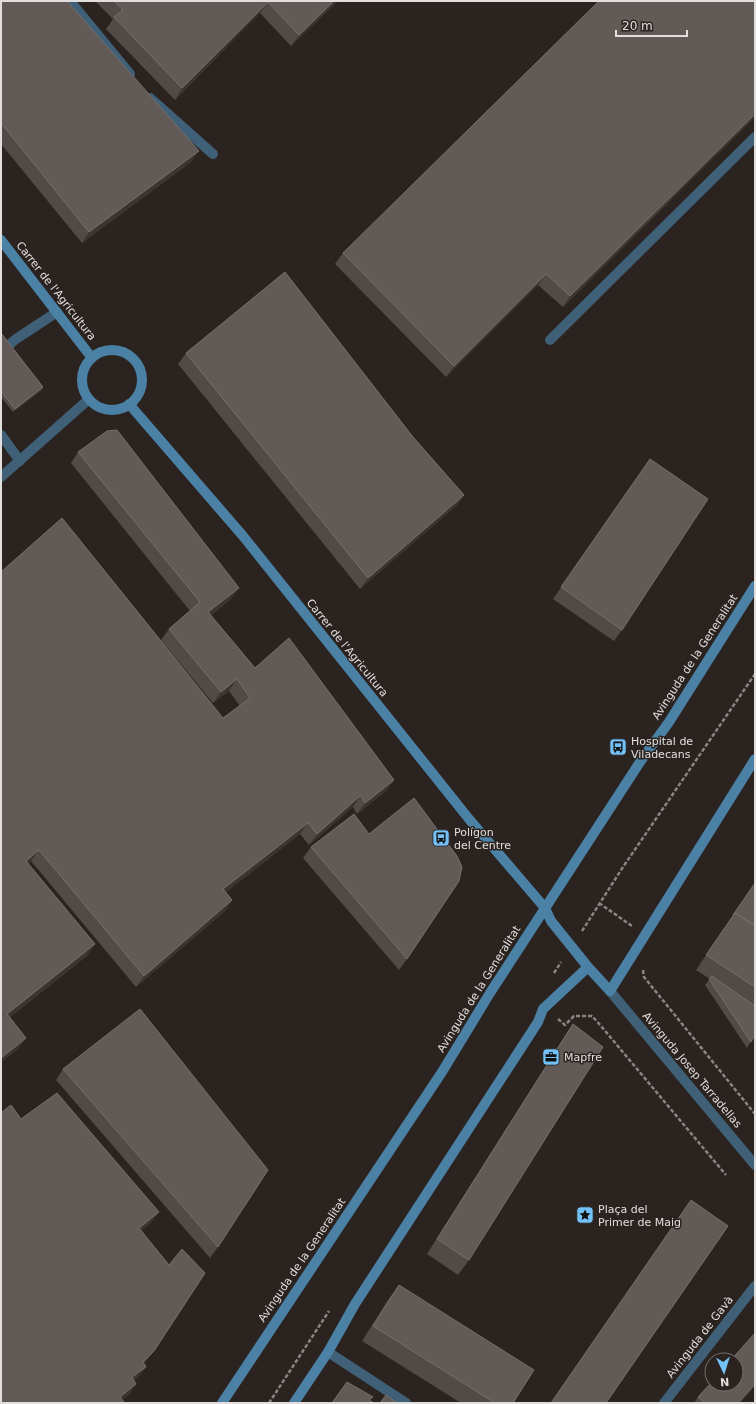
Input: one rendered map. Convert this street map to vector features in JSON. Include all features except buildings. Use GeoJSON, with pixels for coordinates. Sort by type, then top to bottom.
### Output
{"type":"FeatureCollection","features":[{"type":"Feature","properties":{"kind":"street"},"geometry":{"type":"LineString","coordinates":[[70,1],[135,80]]}},
{"type":"Feature","properties":{"kind":"street"},"geometry":{"type":"LineString","coordinates":[[145,92],[213,154]]}},
{"type":"Feature","properties":{"kind":"street"},"geometry":{"type":"LineString","coordinates":[[550,340],[755,137]]}},
{"type":"Feature","properties":{"kind":"street","name":"Carrer de l'Agricultura"},"geometry":{"type":"LineString","coordinates":[[1,240],[92,358]]}},
{"type":"Feature","properties":{"kind":"street"},"geometry":{"type":"LineString","coordinates":[[1,352],[16,339],[57,312]]}},
{"type":"Feature","properties":{"kind":"street"},"geometry":{"type":"LineString","coordinates":[[115,351],[128,355],[136,362],[140,370],[142,380],[141,390],[136,398],[121,409],[113,410],[104,409],[89,399],[82,383],[86,365],[92,358],[101,353],[115,351]]}},
{"type":"Feature","properties":{"kind":"street"},"geometry":{"type":"LineString","coordinates":[[1,477],[89,399]]}},
{"type":"Feature","properties":{"kind":"street","name":"Carrer de l'Agricultura"},"geometry":{"type":"LineString","coordinates":[[129,404],[242,536],[469,819],[545,908],[551,921],[588,967],[610,991]]}},
{"type":"Feature","properties":{"kind":"street"},"geometry":{"type":"LineString","coordinates":[[1,435],[20,461]]}},
{"type":"Feature","properties":{"kind":"street","name":"Avinguda de la Generalitat"},"geometry":{"type":"LineString","coordinates":[[222,1403],[442,1072],[490,993],[640,762],[669,722],[755,586]]}},
{"type":"Feature","properties":{"kind":"street"},"geometry":{"type":"LineString","coordinates":[[610,991],[755,760]]}},
{"type":"Feature","properties":{"kind":"street"},"geometry":{"type":"LineString","coordinates":[[294,1403],[328,1352],[355,1304],[538,1022],[543,1009],[588,967]]}},
{"type":"Feature","properties":{"kind":"street","name":"Avinguda Josep Tarradellas"},"geometry":{"type":"LineString","coordinates":[[610,991],[755,1164]]}},
{"type":"Feature","properties":{"kind":"street","name":"Avinguda de Gavà"},"geometry":{"type":"LineString","coordinates":[[664,1403],[755,1286]]}},
{"type":"Feature","properties":{"kind":"street"},"geometry":{"type":"LineString","coordinates":[[328,1352],[406,1403]]}},
{"type":"Feature","properties":{"kind":"path"},"geometry":{"type":"LineString","coordinates":[[644,936],[599,903],[755,674]]}},
{"type":"Feature","properties":{"kind":"path"},"geometry":{"type":"LineString","coordinates":[[643,965],[644,977],[755,1114]]}},
{"type":"Feature","properties":{"kind":"path"},"geometry":{"type":"LineString","coordinates":[[543,1009],[565,1024],[574,1016],[592,1016],[726,1175]]}},
{"type":"Feature","properties":{"kind":"place","name":"Hospital de Viladecans"},"geometry":{"type":"Point","coordinates":[618,747]}},
{"type":"Feature","properties":{"kind":"place","name":"Polígon del Centre"},"geometry":{"type":"Point","coordinates":[441,838]}},
{"type":"Feature","properties":{"kind":"place","name":"Mapfre"},"geometry":{"type":"Point","coordinates":[551,1057]}},
{"type":"Feature","properties":{"kind":"place","name":"Plaça del Primer de Maig"},"geometry":{"type":"Point","coordinates":[585,1215]}}]}
